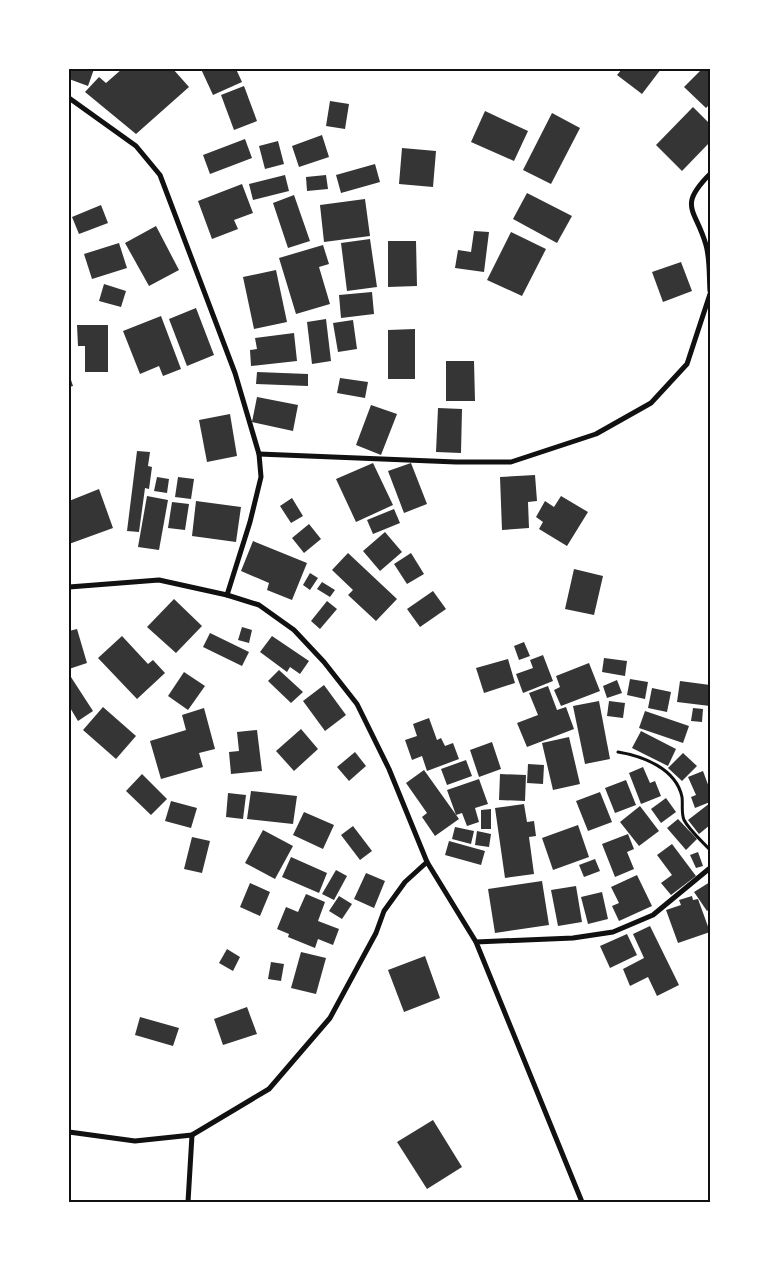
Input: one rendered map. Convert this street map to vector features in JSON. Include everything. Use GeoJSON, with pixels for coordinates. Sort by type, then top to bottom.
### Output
{"type":"FeatureCollection","features":[{"type":"Feature","properties":{"kind":"street"},"geometry":{"type":"LineString","coordinates":[[69,98],[136,146],[160,175],[234,373],[259,454],[261,477],[250,522],[227,595]]}},
{"type":"Feature","properties":{"kind":"street"},"geometry":{"type":"LineString","coordinates":[[259,454],[456,462],[511,462],[596,434],[651,402],[687,364],[710,293],[706,245],[690,209],[695,189],[710,174]]}},
{"type":"Feature","properties":{"kind":"street"},"geometry":{"type":"LineString","coordinates":[[69,587],[158,580],[227,595],[259,605],[294,630],[357,704],[389,770],[427,862],[476,942],[582,1202]]}},
{"type":"Feature","properties":{"kind":"street"},"geometry":{"type":"LineString","coordinates":[[69,1132],[134,1141],[192,1135],[269,1088],[330,1018],[376,933],[384,911],[405,882],[427,862]]}},
{"type":"Feature","properties":{"kind":"street"},"geometry":{"type":"LineString","coordinates":[[476,942],[573,938],[613,932],[653,915],[710,868]]}},
{"type":"Feature","properties":{"kind":"street"},"geometry":{"type":"LineString","coordinates":[[188,1202],[192,1135]]}},
{"type":"Feature","properties":{"kind":"path"},"geometry":{"type":"LineString","coordinates":[[618,752],[641,756],[658,765],[677,786],[682,796],[685,821],[710,850]]}},
{"type":"Feature","properties":{"kind":"building"},"geometry":{"type":"Polygon","coordinates":[[[69,69],[94,69],[88,86],[69,79],[69,69]]]}},
{"type":"Feature","properties":{"kind":"building"},"geometry":{"type":"Polygon","coordinates":[[[122,69],[173,69],[189,87],[136,134],[85,92],[99,77],[106,83],[122,69]]]}},
{"type":"Feature","properties":{"kind":"building"},"geometry":{"type":"Polygon","coordinates":[[[201,69],[236,69],[242,82],[213,95],[201,69]]]}},
{"type":"Feature","properties":{"kind":"building"},"geometry":{"type":"Polygon","coordinates":[[[622,69],[661,69],[642,94],[617,75],[622,69]]]}},
{"type":"Feature","properties":{"kind":"building"},"geometry":{"type":"Polygon","coordinates":[[[702,69],[710,69],[710,104],[706,108],[684,87],[702,69]]]}},
{"type":"Feature","properties":{"kind":"building"},"geometry":{"type":"Polygon","coordinates":[[[244,86],[257,121],[234,130],[221,95],[244,86]]]}},
{"type":"Feature","properties":{"kind":"building"},"geometry":{"type":"Polygon","coordinates":[[[330,101],[349,104],[345,129],[326,126],[330,101]]]}},
{"type":"Feature","properties":{"kind":"building"},"geometry":{"type":"Polygon","coordinates":[[[693,107],[710,124],[710,142],[682,171],[656,145],[693,107]]]}},
{"type":"Feature","properties":{"kind":"building"},"geometry":{"type":"Polygon","coordinates":[[[485,111],[528,131],[514,161],[471,142],[485,111]]]}},
{"type":"Feature","properties":{"kind":"building"},"geometry":{"type":"Polygon","coordinates":[[[552,113],[580,128],[551,184],[523,170],[552,113]]]}},
{"type":"Feature","properties":{"kind":"building"},"geometry":{"type":"Polygon","coordinates":[[[322,135],[329,157],[299,167],[292,146],[322,135]]]}},
{"type":"Feature","properties":{"kind":"building"},"geometry":{"type":"Polygon","coordinates":[[[245,139],[252,158],[210,174],[203,155],[245,139]]]}},
{"type":"Feature","properties":{"kind":"building"},"geometry":{"type":"Polygon","coordinates":[[[278,141],[284,164],[265,169],[259,146],[278,141]]]}},
{"type":"Feature","properties":{"kind":"building"},"geometry":{"type":"Polygon","coordinates":[[[402,148],[436,151],[433,187],[399,184],[402,148]]]}},
{"type":"Feature","properties":{"kind":"building"},"geometry":{"type":"Polygon","coordinates":[[[375,164],[380,182],[341,193],[336,175],[375,164]]]}},
{"type":"Feature","properties":{"kind":"building"},"geometry":{"type":"Polygon","coordinates":[[[285,175],[289,191],[253,200],[249,184],[285,175]]]}},
{"type":"Feature","properties":{"kind":"building"},"geometry":{"type":"Polygon","coordinates":[[[326,175],[328,189],[307,191],[306,177],[326,175]]]}},
{"type":"Feature","properties":{"kind":"building"},"geometry":{"type":"Polygon","coordinates":[[[242,184],[253,213],[234,220],[238,229],[212,239],[198,201],[242,184]]]}},
{"type":"Feature","properties":{"kind":"building"},"geometry":{"type":"Polygon","coordinates":[[[527,193],[572,216],[557,243],[513,219],[527,193]]]}},
{"type":"Feature","properties":{"kind":"building"},"geometry":{"type":"Polygon","coordinates":[[[294,195],[310,241],[288,248],[273,203],[294,195]]]}},
{"type":"Feature","properties":{"kind":"building"},"geometry":{"type":"Polygon","coordinates":[[[365,199],[370,236],[324,242],[320,205],[365,199]]]}},
{"type":"Feature","properties":{"kind":"building"},"geometry":{"type":"Polygon","coordinates":[[[101,205],[108,223],[79,234],[72,217],[101,205]]]}},
{"type":"Feature","properties":{"kind":"building"},"geometry":{"type":"Polygon","coordinates":[[[156,226],[179,270],[149,286],[125,243],[156,226]]]}},
{"type":"Feature","properties":{"kind":"building"},"geometry":{"type":"Polygon","coordinates":[[[474,231],[489,232],[484,272],[455,268],[458,250],[471,252],[474,231]]]}},
{"type":"Feature","properties":{"kind":"building"},"geometry":{"type":"Polygon","coordinates":[[[511,232],[546,249],[522,296],[487,280],[511,232]]]}},
{"type":"Feature","properties":{"kind":"building"},"geometry":{"type":"Polygon","coordinates":[[[370,239],[377,287],[347,291],[341,243],[370,239]]]}},
{"type":"Feature","properties":{"kind":"building"},"geometry":{"type":"Polygon","coordinates":[[[388,241],[416,241],[417,286],[388,287],[388,241]]]}},
{"type":"Feature","properties":{"kind":"building"},"geometry":{"type":"Polygon","coordinates":[[[119,243],[127,268],[92,279],[84,254],[119,243]]]}},
{"type":"Feature","properties":{"kind":"building"},"geometry":{"type":"Polygon","coordinates":[[[323,245],[329,264],[319,267],[330,304],[296,314],[279,258],[323,245]]]}},
{"type":"Feature","properties":{"kind":"building"},"geometry":{"type":"Polygon","coordinates":[[[681,262],[692,291],[663,302],[652,272],[681,262]]]}},
{"type":"Feature","properties":{"kind":"building"},"geometry":{"type":"Polygon","coordinates":[[[276,270],[287,322],[254,329],[243,277],[276,270]]]}},
{"type":"Feature","properties":{"kind":"building"},"geometry":{"type":"Polygon","coordinates":[[[104,284],[126,291],[121,307],[99,301],[104,284]]]}},
{"type":"Feature","properties":{"kind":"building"},"geometry":{"type":"Polygon","coordinates":[[[372,292],[374,314],[341,318],[339,295],[372,292]]]}},
{"type":"Feature","properties":{"kind":"building"},"geometry":{"type":"Polygon","coordinates":[[[196,308],[214,355],[187,366],[169,319],[196,308]]]}},
{"type":"Feature","properties":{"kind":"building"},"geometry":{"type":"Polygon","coordinates":[[[161,316],[181,369],[163,376],[159,366],[140,374],[123,331],[161,316]]]}},
{"type":"Feature","properties":{"kind":"building"},"geometry":{"type":"Polygon","coordinates":[[[326,319],[331,361],[312,364],[307,322],[326,319]]]}},
{"type":"Feature","properties":{"kind":"building"},"geometry":{"type":"Polygon","coordinates":[[[353,320],[357,349],[338,352],[333,323],[353,320]]]}},
{"type":"Feature","properties":{"kind":"building"},"geometry":{"type":"Polygon","coordinates":[[[77,325],[108,325],[108,372],[85,372],[85,346],[78,346],[77,325]]]}},
{"type":"Feature","properties":{"kind":"building"},"geometry":{"type":"Polygon","coordinates":[[[415,329],[415,379],[388,379],[388,330],[415,329]]]}},
{"type":"Feature","properties":{"kind":"building"},"geometry":{"type":"Polygon","coordinates":[[[294,333],[297,361],[251,366],[250,350],[257,349],[255,338],[294,333]]]}},
{"type":"Feature","properties":{"kind":"building"},"geometry":{"type":"Polygon","coordinates":[[[446,361],[474,361],[475,401],[446,401],[446,361]]]}},
{"type":"Feature","properties":{"kind":"building"},"geometry":{"type":"Polygon","coordinates":[[[257,372],[308,374],[308,386],[256,384],[257,372]]]}},
{"type":"Feature","properties":{"kind":"building"},"geometry":{"type":"Polygon","coordinates":[[[69,374],[73,386],[69,387],[69,374]]]}},
{"type":"Feature","properties":{"kind":"building"},"geometry":{"type":"Polygon","coordinates":[[[340,378],[368,382],[365,398],[337,393],[340,378]]]}},
{"type":"Feature","properties":{"kind":"building"},"geometry":{"type":"Polygon","coordinates":[[[257,397],[298,405],[293,431],[252,422],[257,397]]]}},
{"type":"Feature","properties":{"kind":"building"},"geometry":{"type":"Polygon","coordinates":[[[371,405],[397,414],[381,455],[356,445],[371,405]]]}},
{"type":"Feature","properties":{"kind":"building"},"geometry":{"type":"Polygon","coordinates":[[[438,408],[462,409],[461,453],[436,452],[438,408]]]}},
{"type":"Feature","properties":{"kind":"building"},"geometry":{"type":"Polygon","coordinates":[[[230,414],[237,456],[207,462],[199,420],[230,414]]]}},
{"type":"Feature","properties":{"kind":"building"},"geometry":{"type":"Polygon","coordinates":[[[137,451],[150,452],[148,466],[152,467],[149,489],[145,488],[139,532],[127,531],[137,451]]]}},
{"type":"Feature","properties":{"kind":"building"},"geometry":{"type":"Polygon","coordinates":[[[373,463],[393,505],[356,522],[336,479],[373,463]]]}},
{"type":"Feature","properties":{"kind":"building"},"geometry":{"type":"Polygon","coordinates":[[[411,463],[427,504],[404,513],[388,471],[411,463]]]}},
{"type":"Feature","properties":{"kind":"building"},"geometry":{"type":"Polygon","coordinates":[[[535,475],[537,501],[528,502],[529,528],[502,530],[500,477],[535,475]]]}},
{"type":"Feature","properties":{"kind":"building"},"geometry":{"type":"Polygon","coordinates":[[[157,477],[169,479],[167,493],[154,491],[157,477]]]}},
{"type":"Feature","properties":{"kind":"building"},"geometry":{"type":"Polygon","coordinates":[[[178,477],[194,479],[191,499],[175,497],[178,477]]]}},
{"type":"Feature","properties":{"kind":"building"},"geometry":{"type":"Polygon","coordinates":[[[99,489],[113,528],[69,544],[69,501],[99,489]]]}},
{"type":"Feature","properties":{"kind":"building"},"geometry":{"type":"Polygon","coordinates":[[[147,496],[168,500],[159,550],[138,547],[147,496]]]}},
{"type":"Feature","properties":{"kind":"building"},"geometry":{"type":"Polygon","coordinates":[[[561,496],[588,512],[567,546],[539,529],[543,522],[536,517],[545,501],[554,507],[561,496]]]}},
{"type":"Feature","properties":{"kind":"building"},"geometry":{"type":"Polygon","coordinates":[[[292,498],[303,516],[291,523],[280,506],[292,498]]]}},
{"type":"Feature","properties":{"kind":"building"},"geometry":{"type":"Polygon","coordinates":[[[196,501],[241,507],[236,542],[192,536],[196,501]]]}},
{"type":"Feature","properties":{"kind":"building"},"geometry":{"type":"Polygon","coordinates":[[[172,502],[189,504],[185,530],[168,528],[172,502]]]}},
{"type":"Feature","properties":{"kind":"building"},"geometry":{"type":"Polygon","coordinates":[[[394,509],[400,523],[373,534],[367,520],[394,509]]]}},
{"type":"Feature","properties":{"kind":"building"},"geometry":{"type":"Polygon","coordinates":[[[309,524],[321,539],[304,553],[292,538],[309,524]]]}},
{"type":"Feature","properties":{"kind":"building"},"geometry":{"type":"Polygon","coordinates":[[[385,532],[402,552],[380,571],[363,551],[385,532]]]}},
{"type":"Feature","properties":{"kind":"building"},"geometry":{"type":"Polygon","coordinates":[[[253,541],[307,563],[292,600],[267,590],[269,583],[241,571],[253,541]]]}},
{"type":"Feature","properties":{"kind":"building"},"geometry":{"type":"Polygon","coordinates":[[[348,553],[397,599],[376,621],[348,595],[353,590],[332,570],[348,553]]]}},
{"type":"Feature","properties":{"kind":"building"},"geometry":{"type":"Polygon","coordinates":[[[411,553],[424,574],[407,584],[394,564],[411,553]]]}},
{"type":"Feature","properties":{"kind":"building"},"geometry":{"type":"Polygon","coordinates":[[[574,569],[603,576],[594,615],[565,609],[574,569]]]}},
{"type":"Feature","properties":{"kind":"building"},"geometry":{"type":"Polygon","coordinates":[[[310,573],[318,578],[310,590],[303,585],[310,573]]]}},
{"type":"Feature","properties":{"kind":"building"},"geometry":{"type":"Polygon","coordinates":[[[322,582],[335,590],[330,597],[317,589],[322,582]]]}},
{"type":"Feature","properties":{"kind":"building"},"geometry":{"type":"Polygon","coordinates":[[[433,591],[446,609],[420,627],[407,609],[433,591]]]}},
{"type":"Feature","properties":{"kind":"building"},"geometry":{"type":"Polygon","coordinates":[[[174,599],[202,626],[176,653],[147,627],[174,599]]]}},
{"type":"Feature","properties":{"kind":"building"},"geometry":{"type":"Polygon","coordinates":[[[327,601],[337,609],[320,629],[311,621],[327,601]]]}},
{"type":"Feature","properties":{"kind":"building"},"geometry":{"type":"Polygon","coordinates":[[[242,627],[252,630],[249,643],[238,640],[242,627]]]}},
{"type":"Feature","properties":{"kind":"building"},"geometry":{"type":"Polygon","coordinates":[[[77,629],[87,663],[69,669],[69,631],[77,629]]]}},
{"type":"Feature","properties":{"kind":"building"},"geometry":{"type":"Polygon","coordinates":[[[210,633],[249,652],[242,666],[203,647],[210,633]]]}},
{"type":"Feature","properties":{"kind":"building"},"geometry":{"type":"Polygon","coordinates":[[[122,636],[148,664],[153,660],[165,673],[137,699],[98,658],[122,636]]]}},
{"type":"Feature","properties":{"kind":"building"},"geometry":{"type":"Polygon","coordinates":[[[272,636],[309,661],[300,674],[290,667],[287,672],[260,652],[272,636]]]}},
{"type":"Feature","properties":{"kind":"building"},"geometry":{"type":"Polygon","coordinates":[[[524,642],[530,656],[519,660],[514,646],[524,642]]]}},
{"type":"Feature","properties":{"kind":"building"},"geometry":{"type":"Polygon","coordinates":[[[543,655],[553,681],[523,693],[516,674],[533,668],[530,660],[543,655]]]}},
{"type":"Feature","properties":{"kind":"building"},"geometry":{"type":"Polygon","coordinates":[[[604,658],[627,661],[625,676],[602,672],[604,658]]]}},
{"type":"Feature","properties":{"kind":"building"},"geometry":{"type":"Polygon","coordinates":[[[508,659],[515,683],[484,693],[476,668],[508,659]]]}},
{"type":"Feature","properties":{"kind":"building"},"geometry":{"type":"Polygon","coordinates":[[[589,663],[600,691],[561,706],[554,690],[560,687],[556,676],[589,663]]]}},
{"type":"Feature","properties":{"kind":"building"},"geometry":{"type":"Polygon","coordinates":[[[279,670],[303,692],[291,703],[268,681],[279,670]]]}},
{"type":"Feature","properties":{"kind":"building"},"geometry":{"type":"Polygon","coordinates":[[[184,672],[205,686],[188,710],[168,696],[184,672]]]}},
{"type":"Feature","properties":{"kind":"building"},"geometry":{"type":"Polygon","coordinates":[[[69,674],[93,711],[78,721],[69,706],[69,674]]]}},
{"type":"Feature","properties":{"kind":"building"},"geometry":{"type":"Polygon","coordinates":[[[630,679],[648,682],[645,699],[627,695],[630,679]]]}},
{"type":"Feature","properties":{"kind":"building"},"geometry":{"type":"Polygon","coordinates":[[[617,680],[622,693],[607,698],[603,686],[617,680]]]}},
{"type":"Feature","properties":{"kind":"building"},"geometry":{"type":"Polygon","coordinates":[[[680,681],[710,685],[710,706],[677,702],[680,681]]]}},
{"type":"Feature","properties":{"kind":"building"},"geometry":{"type":"Polygon","coordinates":[[[324,685],[346,715],[325,731],[303,701],[324,685]]]}},
{"type":"Feature","properties":{"kind":"building"},"geometry":{"type":"Polygon","coordinates":[[[548,686],[557,710],[566,707],[574,729],[527,747],[517,723],[538,715],[529,693],[548,686]]]}},
{"type":"Feature","properties":{"kind":"building"},"geometry":{"type":"Polygon","coordinates":[[[652,688],[671,692],[667,712],[648,708],[652,688]]]}},
{"type":"Feature","properties":{"kind":"building"},"geometry":{"type":"Polygon","coordinates":[[[599,701],[610,759],[585,764],[573,706],[599,701]]]}},
{"type":"Feature","properties":{"kind":"building"},"geometry":{"type":"Polygon","coordinates":[[[609,701],[625,703],[623,718],[607,716],[609,701]]]}},
{"type":"Feature","properties":{"kind":"building"},"geometry":{"type":"Polygon","coordinates":[[[103,707],[136,736],[116,759],[83,730],[103,707]]]}},
{"type":"Feature","properties":{"kind":"building"},"geometry":{"type":"Polygon","coordinates":[[[204,708],[215,749],[199,753],[203,767],[161,779],[150,741],[186,730],[182,715],[204,708]]]}},
{"type":"Feature","properties":{"kind":"building"},"geometry":{"type":"Polygon","coordinates":[[[693,708],[703,709],[702,722],[691,721],[693,708]]]}},
{"type":"Feature","properties":{"kind":"building"},"geometry":{"type":"Polygon","coordinates":[[[645,711],[689,726],[683,743],[639,728],[645,711]]]}},
{"type":"Feature","properties":{"kind":"building"},"geometry":{"type":"Polygon","coordinates":[[[429,718],[437,740],[441,738],[445,746],[453,743],[459,759],[427,771],[422,756],[412,760],[405,740],[417,736],[413,724],[429,718]]]}},
{"type":"Feature","properties":{"kind":"building"},"geometry":{"type":"Polygon","coordinates":[[[301,729],[318,749],[294,771],[276,751],[301,729]]]}},
{"type":"Feature","properties":{"kind":"building"},"geometry":{"type":"Polygon","coordinates":[[[257,730],[262,771],[231,774],[229,752],[239,751],[237,732],[257,730]]]}},
{"type":"Feature","properties":{"kind":"building"},"geometry":{"type":"Polygon","coordinates":[[[641,731],[676,749],[668,766],[632,748],[641,731]]]}},
{"type":"Feature","properties":{"kind":"building"},"geometry":{"type":"Polygon","coordinates":[[[569,737],[580,784],[553,790],[542,743],[569,737]]]}},
{"type":"Feature","properties":{"kind":"building"},"geometry":{"type":"Polygon","coordinates":[[[492,742],[501,769],[479,777],[470,750],[492,742]]]}},
{"type":"Feature","properties":{"kind":"building"},"geometry":{"type":"Polygon","coordinates":[[[355,752],[366,766],[349,781],[337,767],[355,752]]]}},
{"type":"Feature","properties":{"kind":"building"},"geometry":{"type":"Polygon","coordinates":[[[683,753],[697,766],[682,781],[668,768],[683,753]]]}},
{"type":"Feature","properties":{"kind":"building"},"geometry":{"type":"Polygon","coordinates":[[[466,760],[472,776],[447,785],[441,769],[466,760]]]}},
{"type":"Feature","properties":{"kind":"building"},"geometry":{"type":"Polygon","coordinates":[[[528,764],[544,765],[543,784],[527,783],[528,764]]]}},
{"type":"Feature","properties":{"kind":"building"},"geometry":{"type":"Polygon","coordinates":[[[643,767],[650,783],[655,781],[661,796],[641,804],[629,773],[643,767]]]}},
{"type":"Feature","properties":{"kind":"building"},"geometry":{"type":"Polygon","coordinates":[[[424,770],[459,819],[435,836],[422,817],[427,813],[406,783],[424,770]]]}},
{"type":"Feature","properties":{"kind":"building"},"geometry":{"type":"Polygon","coordinates":[[[703,771],[710,790],[710,802],[695,808],[691,797],[696,795],[688,777],[703,771]]]}},
{"type":"Feature","properties":{"kind":"building"},"geometry":{"type":"Polygon","coordinates":[[[142,774],[167,799],[151,815],[126,791],[142,774]]]}},
{"type":"Feature","properties":{"kind":"building"},"geometry":{"type":"Polygon","coordinates":[[[500,774],[526,775],[525,801],[499,800],[500,774]]]}},
{"type":"Feature","properties":{"kind":"building"},"geometry":{"type":"Polygon","coordinates":[[[479,779],[488,804],[475,808],[479,822],[467,826],[462,813],[456,815],[447,790],[479,779]]]}},
{"type":"Feature","properties":{"kind":"building"},"geometry":{"type":"Polygon","coordinates":[[[626,780],[636,805],[615,813],[605,788],[626,780]]]}},
{"type":"Feature","properties":{"kind":"building"},"geometry":{"type":"Polygon","coordinates":[[[251,791],[297,796],[293,824],[247,819],[251,791]]]}},
{"type":"Feature","properties":{"kind":"building"},"geometry":{"type":"Polygon","coordinates":[[[600,792],[612,822],[588,831],[576,801],[600,792]]]}},
{"type":"Feature","properties":{"kind":"building"},"geometry":{"type":"Polygon","coordinates":[[[228,793],[246,795],[243,819],[226,817],[228,793]]]}},
{"type":"Feature","properties":{"kind":"building"},"geometry":{"type":"Polygon","coordinates":[[[666,798],[676,812],[661,823],[651,809],[666,798]]]}},
{"type":"Feature","properties":{"kind":"building"},"geometry":{"type":"Polygon","coordinates":[[[171,801],[197,808],[191,828],[165,821],[171,801]]]}},
{"type":"Feature","properties":{"kind":"building"},"geometry":{"type":"Polygon","coordinates":[[[710,803],[710,825],[699,834],[688,820],[710,803]]]}},
{"type":"Feature","properties":{"kind":"building"},"geometry":{"type":"Polygon","coordinates":[[[524,804],[527,822],[534,821],[536,836],[529,837],[534,874],[505,878],[495,808],[524,804]]]}},
{"type":"Feature","properties":{"kind":"building"},"geometry":{"type":"Polygon","coordinates":[[[640,806],[659,831],[639,846],[620,822],[640,806]]]}},
{"type":"Feature","properties":{"kind":"building"},"geometry":{"type":"Polygon","coordinates":[[[491,809],[491,829],[481,829],[481,810],[491,809]]]}},
{"type":"Feature","properties":{"kind":"building"},"geometry":{"type":"Polygon","coordinates":[[[304,812],[334,825],[323,849],[293,835],[304,812]]]}},
{"type":"Feature","properties":{"kind":"building"},"geometry":{"type":"Polygon","coordinates":[[[678,819],[697,839],[686,850],[667,828],[678,819]]]}},
{"type":"Feature","properties":{"kind":"building"},"geometry":{"type":"Polygon","coordinates":[[[578,825],[589,857],[553,870],[542,838],[578,825]]]}},
{"type":"Feature","properties":{"kind":"building"},"geometry":{"type":"Polygon","coordinates":[[[353,826],[372,851],[360,860],[341,835],[353,826]]]}},
{"type":"Feature","properties":{"kind":"building"},"geometry":{"type":"Polygon","coordinates":[[[455,827],[474,831],[471,844],[452,839],[455,827]]]}},
{"type":"Feature","properties":{"kind":"building"},"geometry":{"type":"Polygon","coordinates":[[[263,830],[293,846],[275,879],[245,863],[263,830]]]}},
{"type":"Feature","properties":{"kind":"building"},"geometry":{"type":"Polygon","coordinates":[[[477,831],[491,834],[489,847],[475,845],[477,831]]]}},
{"type":"Feature","properties":{"kind":"building"},"geometry":{"type":"Polygon","coordinates":[[[628,834],[634,849],[627,852],[634,869],[615,877],[602,844],[628,834]]]}},
{"type":"Feature","properties":{"kind":"building"},"geometry":{"type":"Polygon","coordinates":[[[192,837],[210,841],[202,873],[184,869],[192,837]]]}},
{"type":"Feature","properties":{"kind":"building"},"geometry":{"type":"Polygon","coordinates":[[[449,841],[485,851],[481,865],[445,855],[449,841]]]}},
{"type":"Feature","properties":{"kind":"building"},"geometry":{"type":"Polygon","coordinates":[[[672,844],[696,876],[671,895],[661,883],[672,875],[657,855],[672,844]]]}},
{"type":"Feature","properties":{"kind":"building"},"geometry":{"type":"Polygon","coordinates":[[[698,852],[703,866],[696,868],[690,855],[698,852]]]}},
{"type":"Feature","properties":{"kind":"building"},"geometry":{"type":"Polygon","coordinates":[[[291,857],[327,873],[319,893],[282,877],[291,857]]]}},
{"type":"Feature","properties":{"kind":"building"},"geometry":{"type":"Polygon","coordinates":[[[595,859],[600,871],[584,877],[579,865],[595,859]]]}},
{"type":"Feature","properties":{"kind":"building"},"geometry":{"type":"Polygon","coordinates":[[[336,870],[347,876],[334,900],[322,894],[336,870]]]}},
{"type":"Feature","properties":{"kind":"building"},"geometry":{"type":"Polygon","coordinates":[[[366,873],[385,881],[374,908],[354,899],[366,873]]]}},
{"type":"Feature","properties":{"kind":"building"},"geometry":{"type":"Polygon","coordinates":[[[637,875],[652,906],[619,921],[612,906],[619,903],[611,887],[637,875]]]}},
{"type":"Feature","properties":{"kind":"building"},"geometry":{"type":"Polygon","coordinates":[[[542,881],[549,925],[495,933],[488,889],[542,881]]]}},
{"type":"Feature","properties":{"kind":"building"},"geometry":{"type":"Polygon","coordinates":[[[710,882],[710,909],[707,911],[694,892],[710,882]]]}},
{"type":"Feature","properties":{"kind":"building"},"geometry":{"type":"Polygon","coordinates":[[[250,883],[270,892],[260,916],[240,907],[250,883]]]}},
{"type":"Feature","properties":{"kind":"building"},"geometry":{"type":"Polygon","coordinates":[[[576,886],[582,922],[558,926],[551,890],[576,886]]]}},
{"type":"Feature","properties":{"kind":"building"},"geometry":{"type":"Polygon","coordinates":[[[602,892],[608,919],[588,924],[581,897],[602,892]]]}},
{"type":"Feature","properties":{"kind":"building"},"geometry":{"type":"Polygon","coordinates":[[[306,894],[325,902],[318,921],[339,929],[333,945],[318,939],[315,948],[288,937],[289,934],[277,929],[286,907],[298,912],[306,894]]]}},
{"type":"Feature","properties":{"kind":"building"},"geometry":{"type":"Polygon","coordinates":[[[339,896],[352,904],[342,919],[329,911],[339,896]]]}},
{"type":"Feature","properties":{"kind":"building"},"geometry":{"type":"Polygon","coordinates":[[[692,896],[693,900],[698,899],[710,932],[678,943],[666,910],[681,905],[679,900],[692,896]]]}},
{"type":"Feature","properties":{"kind":"building"},"geometry":{"type":"Polygon","coordinates":[[[650,926],[679,985],[657,996],[648,977],[630,986],[623,969],[644,958],[633,934],[650,926]]]}},
{"type":"Feature","properties":{"kind":"building"},"geometry":{"type":"Polygon","coordinates":[[[627,934],[637,955],[610,968],[600,946],[627,934]]]}},
{"type":"Feature","properties":{"kind":"building"},"geometry":{"type":"Polygon","coordinates":[[[227,949],[240,957],[233,971],[219,963],[227,949]]]}},
{"type":"Feature","properties":{"kind":"building"},"geometry":{"type":"Polygon","coordinates":[[[301,952],[326,958],[316,994],[291,988],[301,952]]]}},
{"type":"Feature","properties":{"kind":"building"},"geometry":{"type":"Polygon","coordinates":[[[425,956],[440,998],[404,1012],[388,970],[425,956]]]}},
{"type":"Feature","properties":{"kind":"building"},"geometry":{"type":"Polygon","coordinates":[[[271,962],[284,964],[281,981],[268,979],[271,962]]]}},
{"type":"Feature","properties":{"kind":"building"},"geometry":{"type":"Polygon","coordinates":[[[247,1007],[257,1034],[223,1045],[214,1019],[247,1007]]]}},
{"type":"Feature","properties":{"kind":"building"},"geometry":{"type":"Polygon","coordinates":[[[140,1017],[179,1028],[173,1046],[135,1035],[140,1017]]]}},
{"type":"Feature","properties":{"kind":"building"},"geometry":{"type":"Polygon","coordinates":[[[433,1120],[462,1167],[427,1189],[397,1142],[433,1120]]]}}]}
